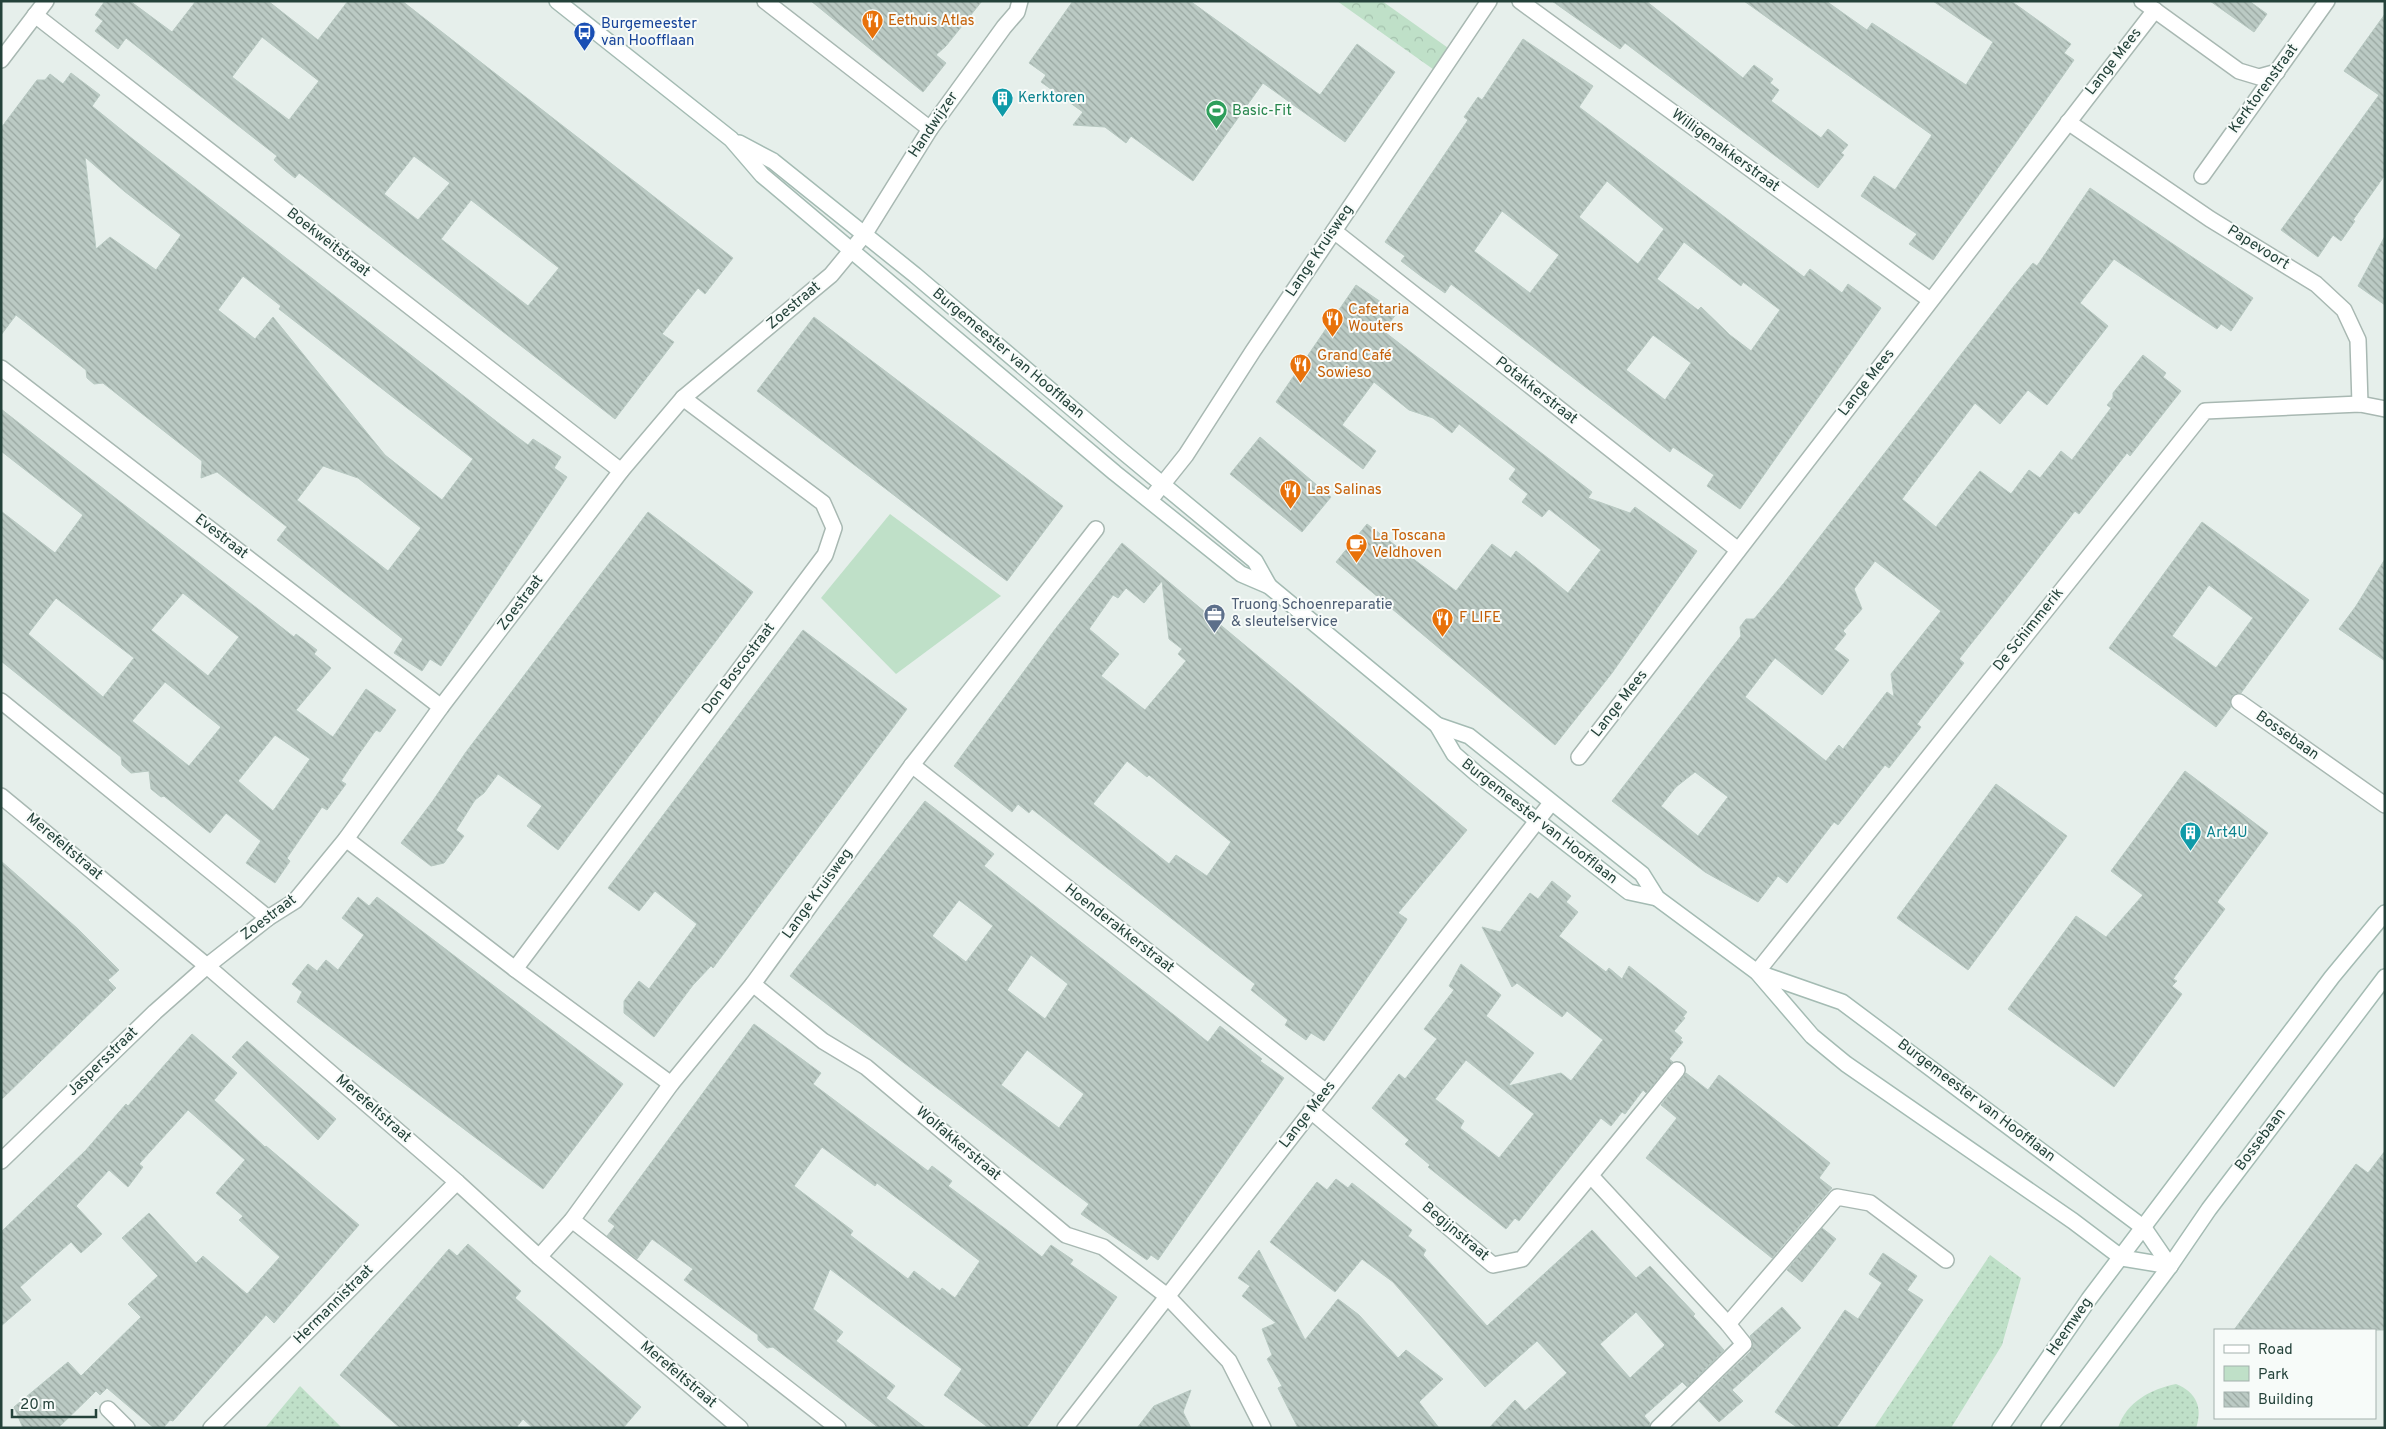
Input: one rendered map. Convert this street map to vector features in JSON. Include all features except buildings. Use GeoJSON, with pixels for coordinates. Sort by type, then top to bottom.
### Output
{"type":"FeatureCollection","features":[{"type":"Feature","properties":{"kind":"street"},"geometry":{"type":"LineString","coordinates":[[1,60],[46,1]]}},
{"type":"Feature","properties":{"kind":"street","name":"Burgemeester van Hoofflaan"},"geometry":{"type":"LineString","coordinates":[[557,1],[731,139],[773,161],[915,275],[1162,485],[1255,561],[1269,586]]}},
{"type":"Feature","properties":{"kind":"street"},"geometry":{"type":"LineString","coordinates":[[766,1],[930,129]]}},
{"type":"Feature","properties":{"kind":"street","name":"Handwijzer"},"geometry":{"type":"LineString","coordinates":[[850,252],[864,235],[930,129],[1017,12],[1020,1]]}},
{"type":"Feature","properties":{"kind":"street","name":"Lange Kruisweg"},"geometry":{"type":"LineString","coordinates":[[1150,500],[1186,455],[1489,1]]}},
{"type":"Feature","properties":{"kind":"street","name":"Willigenakkerstraat"},"geometry":{"type":"LineString","coordinates":[[1520,1],[1930,300]]}},
{"type":"Feature","properties":{"kind":"street","name":"Kerktorenstraat"},"geometry":{"type":"LineString","coordinates":[[2202,176],[2327,1]]}},
{"type":"Feature","properties":{"kind":"street"},"geometry":{"type":"LineString","coordinates":[[2149,5],[2239,71],[2260,77],[2277,72]]}},
{"type":"Feature","properties":{"kind":"street","name":"Lange Mees"},"geometry":{"type":"LineString","coordinates":[[1580,757],[2068,122],[2149,5]]}},
{"type":"Feature","properties":{"kind":"street","name":"Boekweitstraat"},"geometry":{"type":"LineString","coordinates":[[35,15],[621,471]]}},
{"type":"Feature","properties":{"kind":"street","name":"Papevoort"},"geometry":{"type":"LineString","coordinates":[[2068,122],[2210,219],[2316,284],[2344,310],[2358,340],[2360,404]]}},
{"type":"Feature","properties":{"kind":"street","name":"Burgemeester van Hoofflaan"},"geometry":{"type":"LineString","coordinates":[[731,139],[762,175],[850,252],[1115,473],[1241,574],[1269,586],[1437,725],[1454,754],[1477,774],[1630,892],[1657,898]]}},
{"type":"Feature","properties":{"kind":"street","name":"Potakkerstraat"},"geometry":{"type":"LineString","coordinates":[[1334,231],[1738,550]]}},
{"type":"Feature","properties":{"kind":"street","name":"Zoestraat"},"geometry":{"type":"LineString","coordinates":[[207,966],[268,918],[295,901],[346,839],[441,707],[621,471],[683,398],[831,275],[850,252]]}},
{"type":"Feature","properties":{"kind":"street","name":"Evestraat"},"geometry":{"type":"LineString","coordinates":[[1,368],[441,707]]}},
{"type":"Feature","properties":{"kind":"street","name":"Don Boscostraat"},"geometry":{"type":"LineString","coordinates":[[515,968],[825,555],[834,528],[823,503],[683,398]]}},
{"type":"Feature","properties":{"kind":"street"},"geometry":{"type":"LineString","coordinates":[[2360,404],[2385,409]]}},
{"type":"Feature","properties":{"kind":"street","name":"De Schimmerik"},"geometry":{"type":"LineString","coordinates":[[1757,972],[2205,411],[2360,404]]}},
{"type":"Feature","properties":{"kind":"street","name":"Lange Kruisweg"},"geometry":{"type":"LineString","coordinates":[[539,1257],[572,1220],[671,1084],[753,984],[912,765],[1096,529]]}},
{"type":"Feature","properties":{"kind":"street"},"geometry":{"type":"LineString","coordinates":[[1,701],[268,918]]}},
{"type":"Feature","properties":{"kind":"street","name":"Bossebaan"},"geometry":{"type":"LineString","coordinates":[[2239,702],[2385,805]]}},
{"type":"Feature","properties":{"kind":"street","name":"Burgemeester van Hoofflaan"},"geometry":{"type":"LineString","coordinates":[[1437,725],[1469,736],[1642,874],[1657,898],[1757,972],[1812,1036],[1846,1064],[2072,1221],[2122,1258]]}},
{"type":"Feature","properties":{"kind":"street","name":"Hoenderakkerstraat"},"geometry":{"type":"LineString","coordinates":[[912,765],[1326,1092]]}},
{"type":"Feature","properties":{"kind":"street","name":"Merefeltstraat"},"geometry":{"type":"LineString","coordinates":[[1,796],[207,966],[457,1182],[539,1257],[740,1428]]}},
{"type":"Feature","properties":{"kind":"street","name":"Lange Mees"},"geometry":{"type":"LineString","coordinates":[[1065,1428],[1551,803]]}},
{"type":"Feature","properties":{"kind":"street"},"geometry":{"type":"LineString","coordinates":[[346,839],[671,1084]]}},
{"type":"Feature","properties":{"kind":"street"},"geometry":{"type":"LineString","coordinates":[[2144,1228],[2332,977],[2385,913]]}},
{"type":"Feature","properties":{"kind":"street","name":"Jaspersstraat"},"geometry":{"type":"LineString","coordinates":[[1,1161],[155,1012],[207,966]]}},
{"type":"Feature","properties":{"kind":"street","name":"Burgemeester van Hoofflaan"},"geometry":{"type":"LineString","coordinates":[[1757,972],[1842,1002],[2144,1228],[2170,1266]]}},
{"type":"Feature","properties":{"kind":"street","name":"Bossebaan"},"geometry":{"type":"LineString","coordinates":[[2170,1266],[2215,1201],[2385,978]]}},
{"type":"Feature","properties":{"kind":"street","name":"Wolfakkerstraat"},"geometry":{"type":"LineString","coordinates":[[753,984],[823,1042],[866,1067],[1066,1235],[1103,1247],[1167,1296],[1229,1361],[1263,1428]]}},
{"type":"Feature","properties":{"kind":"street","name":"Begijnstraat"},"geometry":{"type":"LineString","coordinates":[[1311,1111],[1493,1265],[1522,1259],[1677,1070]]}},
{"type":"Feature","properties":{"kind":"street"},"geometry":{"type":"LineString","coordinates":[[1592,1176],[1728,1324],[1744,1344],[1658,1428]]}},
{"type":"Feature","properties":{"kind":"street","name":"Hermannistraat"},"geometry":{"type":"LineString","coordinates":[[211,1428],[457,1182]]}},
{"type":"Feature","properties":{"kind":"street"},"geometry":{"type":"LineString","coordinates":[[1728,1324],[1837,1197],[1870,1203],[1946,1260]]}},
{"type":"Feature","properties":{"kind":"street"},"geometry":{"type":"LineString","coordinates":[[572,1220],[838,1428]]}},
{"type":"Feature","properties":{"kind":"street","name":"Heemweg"},"geometry":{"type":"LineString","coordinates":[[2000,1428],[2089,1299],[2144,1228]]}},
{"type":"Feature","properties":{"kind":"street"},"geometry":{"type":"LineString","coordinates":[[2049,1428],[2170,1266],[2122,1258]]}},
{"type":"Feature","properties":{"kind":"street"},"geometry":{"type":"LineString","coordinates":[[108,1409],[127,1428]]}},
{"type":"Feature","properties":{"kind":"green space"},"geometry":{"type":"Polygon","coordinates":[[[1337,1],[1382,1],[1451,50],[1437,72],[1337,1]]]}},
{"type":"Feature","properties":{"kind":"green space"},"geometry":{"type":"Polygon","coordinates":[[[890,514],[1001,596],[896,674],[821,598],[890,514]]]}},
{"type":"Feature","properties":{"kind":"green space"},"geometry":{"type":"Polygon","coordinates":[[[1990,1255],[2021,1278],[2002,1345],[1951,1428],[1874,1428],[1990,1255]]]}},
{"type":"Feature","properties":{"kind":"green space"},"geometry":{"type":"Polygon","coordinates":[[[2176,1384],[2189,1391],[2196,1401],[2199,1413],[2196,1428],[2118,1428],[2133,1404],[2149,1393],[2176,1384]]]}},
{"type":"Feature","properties":{"kind":"green space"},"geometry":{"type":"Polygon","coordinates":[[[300,1386],[342,1428],[265,1428],[300,1386]]]}},
{"type":"Feature","properties":{"kind":"place","name":"Eethuis Atlas"},"geometry":{"type":"Point","coordinates":[872,40]}},
{"type":"Feature","properties":{"kind":"place","name":"Burgemeester van Hoofflaan"},"geometry":{"type":"Point","coordinates":[585,52]}},
{"type":"Feature","properties":{"kind":"place","name":"Kerktoren"},"geometry":{"type":"Point","coordinates":[1002,117]}},
{"type":"Feature","properties":{"kind":"place","name":"Basic-Fit"},"geometry":{"type":"Point","coordinates":[1216,130]}},
{"type":"Feature","properties":{"kind":"place","name":"Cafetaria Wouters"},"geometry":{"type":"Point","coordinates":[1332,338]}},
{"type":"Feature","properties":{"kind":"place","name":"Grand Café Sowieso"},"geometry":{"type":"Point","coordinates":[1301,384]}},
{"type":"Feature","properties":{"kind":"place","name":"Las Salinas"},"geometry":{"type":"Point","coordinates":[1291,509]}},
{"type":"Feature","properties":{"kind":"place","name":"La Toscana Veldhoven"},"geometry":{"type":"Point","coordinates":[1356,564]}},
{"type":"Feature","properties":{"kind":"place","name":"Truong Schoenreparatie & sleutelservice"},"geometry":{"type":"Point","coordinates":[1215,633]}},
{"type":"Feature","properties":{"kind":"place","name":"F LIFE"},"geometry":{"type":"Point","coordinates":[1443,637]}},
{"type":"Feature","properties":{"kind":"place","name":"Art4U"},"geometry":{"type":"Point","coordinates":[2190,852]}}]}
